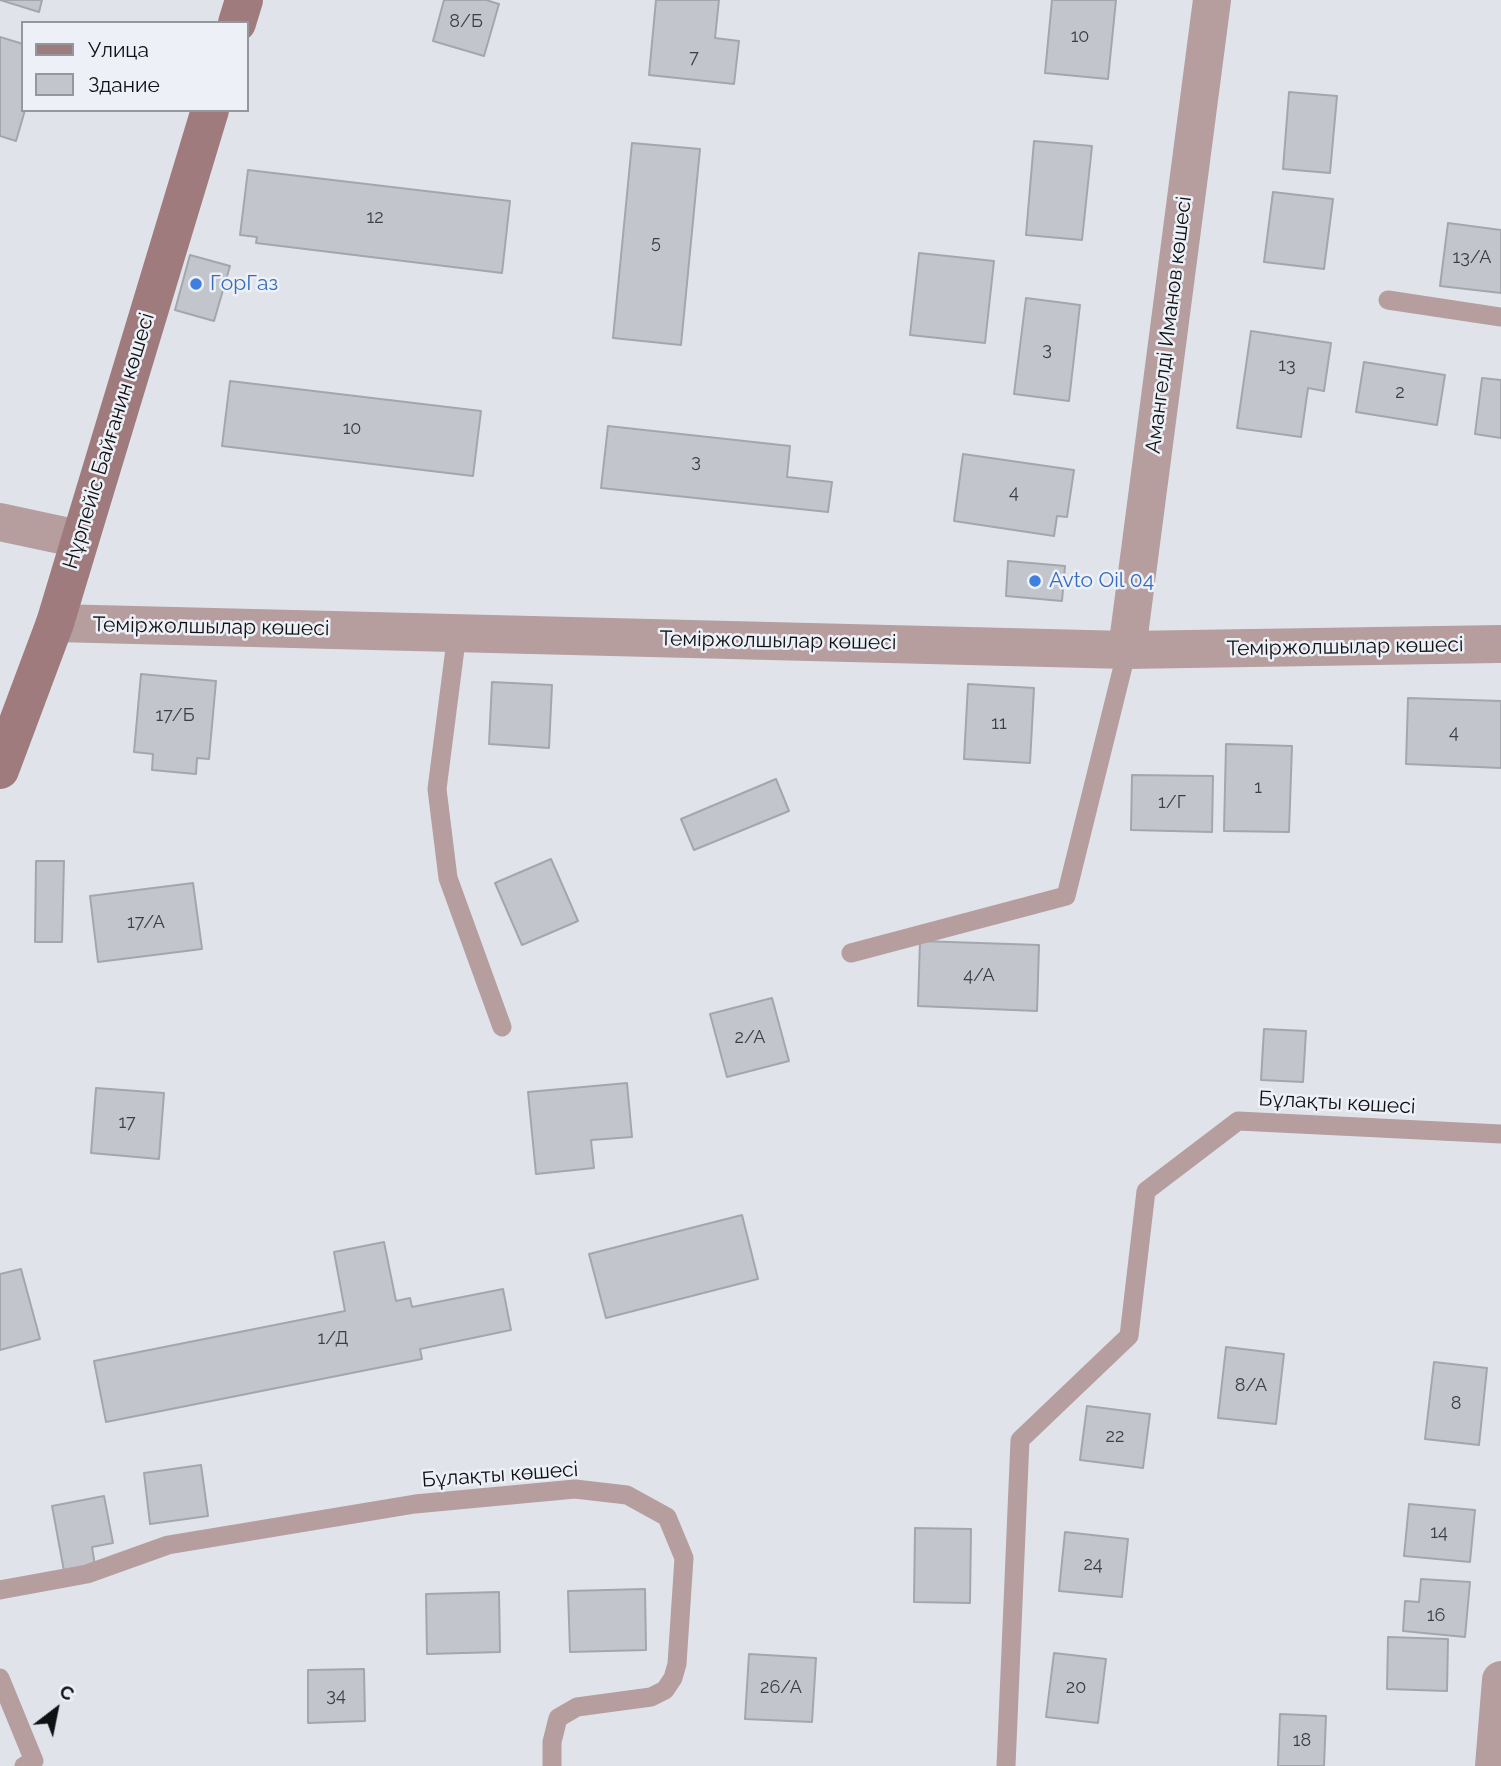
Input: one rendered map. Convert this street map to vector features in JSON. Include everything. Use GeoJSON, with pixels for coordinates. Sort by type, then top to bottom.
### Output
{"type":"FeatureCollection","features":[{"type":"Feature","properties":{"kind":"street"},"geometry":{"type":"LineString","coordinates":[[238,21],[244,0]]}},
{"type":"Feature","properties":{"kind":"street","name":"Амангелді Иманов көшесі"},"geometry":{"type":"LineString","coordinates":[[1127,650],[1212,0]]}},
{"type":"Feature","properties":{"kind":"street","name":"Нұрпейіс Байғанин көшесі"},"geometry":{"type":"LineString","coordinates":[[0,770],[55,623],[209,112]]}},
{"type":"Feature","properties":{"kind":"street"},"geometry":{"type":"LineString","coordinates":[[0,522],[79,539]]}},
{"type":"Feature","properties":{"kind":"street","name":"Теміржолшылар көшесі"},"geometry":{"type":"LineString","coordinates":[[55,623],[1127,650],[1501,644]]}},
{"type":"Feature","properties":{"kind":"street"},"geometry":{"type":"LineString","coordinates":[[1494,1766],[1501,1680]]}},
{"type":"Feature","properties":{"kind":"lane"},"geometry":{"type":"LineString","coordinates":[[1388,300],[1501,317]]}},
{"type":"Feature","properties":{"kind":"lane"},"geometry":{"type":"LineString","coordinates":[[457,633],[437,789],[448,878],[502,1027]]}},
{"type":"Feature","properties":{"kind":"lane"},"geometry":{"type":"LineString","coordinates":[[851,953],[1066,895],[1127,650]]}},
{"type":"Feature","properties":{"kind":"lane","name":"Бұлақты көшесі"},"geometry":{"type":"LineString","coordinates":[[1006,1766],[1020,1440],[1129,1336],[1146,1191],[1238,1121],[1501,1134]]}},
{"type":"Feature","properties":{"kind":"lane","name":"Бұлақты көшесі"},"geometry":{"type":"LineString","coordinates":[[0,1590],[87,1574],[168,1545],[415,1504],[575,1489],[627,1494],[667,1517],[684,1558],[677,1664],[673,1678],[665,1690],[650,1697],[577,1707],[558,1718],[552,1742],[552,1766]]}},
{"type":"Feature","properties":{"kind":"lane"},"geometry":{"type":"LineString","coordinates":[[0,1678],[31,1764]]}},
{"type":"Feature","properties":{"kind":"building"},"geometry":{"type":"Polygon","coordinates":[[[0,0],[42,0],[39,12],[0,0]]]}},
{"type":"Feature","properties":{"kind":"building"},"geometry":{"type":"Polygon","coordinates":[[[444,0],[486,0],[499,4],[484,56],[433,41],[444,0]]]}},
{"type":"Feature","properties":{"kind":"building"},"geometry":{"type":"Polygon","coordinates":[[[656,0],[719,0],[715,38],[739,41],[734,84],[649,75],[656,0]]]}},
{"type":"Feature","properties":{"kind":"building"},"geometry":{"type":"Polygon","coordinates":[[[1052,0],[1116,0],[1108,79],[1045,73],[1052,0]]]}},
{"type":"Feature","properties":{"kind":"building"},"geometry":{"type":"Polygon","coordinates":[[[0,37],[21,43],[21,112],[24,112],[16,141],[0,136],[0,37]]]}},
{"type":"Feature","properties":{"kind":"building"},"geometry":{"type":"Polygon","coordinates":[[[1289,92],[1337,96],[1330,173],[1283,169],[1289,92]]]}},
{"type":"Feature","properties":{"kind":"building"},"geometry":{"type":"Polygon","coordinates":[[[1034,141],[1092,146],[1082,240],[1026,235],[1034,141]]]}},
{"type":"Feature","properties":{"kind":"building"},"geometry":{"type":"Polygon","coordinates":[[[632,143],[700,149],[681,345],[613,338],[632,143]]]}},
{"type":"Feature","properties":{"kind":"building"},"geometry":{"type":"Polygon","coordinates":[[[248,170],[510,201],[502,273],[256,243],[257,237],[240,235],[248,170]]]}},
{"type":"Feature","properties":{"kind":"building"},"geometry":{"type":"Polygon","coordinates":[[[1273,192],[1333,199],[1324,269],[1264,262],[1273,192]]]}},
{"type":"Feature","properties":{"kind":"building"},"geometry":{"type":"Polygon","coordinates":[[[1448,223],[1501,230],[1501,293],[1440,286],[1448,223]]]}},
{"type":"Feature","properties":{"kind":"building"},"geometry":{"type":"Polygon","coordinates":[[[919,253],[994,261],[985,343],[910,335],[919,253]]]}},
{"type":"Feature","properties":{"kind":"building"},"geometry":{"type":"Polygon","coordinates":[[[190,255],[230,266],[214,321],[175,310],[190,255]]]}},
{"type":"Feature","properties":{"kind":"building"},"geometry":{"type":"Polygon","coordinates":[[[1026,298],[1080,305],[1069,401],[1014,394],[1026,298]]]}},
{"type":"Feature","properties":{"kind":"building"},"geometry":{"type":"Polygon","coordinates":[[[1251,331],[1331,343],[1324,391],[1308,388],[1301,437],[1237,428],[1251,331]]]}},
{"type":"Feature","properties":{"kind":"building"},"geometry":{"type":"Polygon","coordinates":[[[1364,362],[1445,375],[1437,425],[1356,412],[1364,362]]]}},
{"type":"Feature","properties":{"kind":"building"},"geometry":{"type":"Polygon","coordinates":[[[1482,378],[1501,380],[1501,438],[1475,434],[1482,378]]]}},
{"type":"Feature","properties":{"kind":"building"},"geometry":{"type":"Polygon","coordinates":[[[230,381],[481,411],[473,476],[222,446],[230,381]]]}},
{"type":"Feature","properties":{"kind":"building"},"geometry":{"type":"Polygon","coordinates":[[[608,426],[790,446],[787,477],[832,482],[828,512],[601,488],[608,426]]]}},
{"type":"Feature","properties":{"kind":"building"},"geometry":{"type":"Polygon","coordinates":[[[963,454],[1074,470],[1067,517],[1057,516],[1054,536],[954,521],[963,454]]]}},
{"type":"Feature","properties":{"kind":"building","name":"Avto Oil 04"},"geometry":{"type":"Polygon","coordinates":[[[1008,561],[1065,566],[1062,601],[1006,596],[1008,561]]]}},
{"type":"Feature","properties":{"kind":"building"},"geometry":{"type":"Polygon","coordinates":[[[141,674],[216,681],[209,759],[197,758],[196,774],[152,770],[153,754],[134,752],[141,674]]]}},
{"type":"Feature","properties":{"kind":"building"},"geometry":{"type":"Polygon","coordinates":[[[492,682],[552,685],[549,748],[489,744],[492,682]]]}},
{"type":"Feature","properties":{"kind":"building"},"geometry":{"type":"Polygon","coordinates":[[[968,684],[1034,688],[1030,763],[964,759],[968,684]]]}},
{"type":"Feature","properties":{"kind":"building"},"geometry":{"type":"Polygon","coordinates":[[[1408,698],[1501,701],[1501,768],[1406,764],[1408,698]]]}},
{"type":"Feature","properties":{"kind":"building"},"geometry":{"type":"Polygon","coordinates":[[[1226,744],[1292,746],[1289,832],[1224,831],[1226,744]]]}},
{"type":"Feature","properties":{"kind":"building"},"geometry":{"type":"Polygon","coordinates":[[[1132,775],[1213,776],[1212,832],[1131,830],[1132,775]]]}},
{"type":"Feature","properties":{"kind":"building"},"geometry":{"type":"Polygon","coordinates":[[[776,779],[789,811],[694,850],[681,819],[776,779]]]}},
{"type":"Feature","properties":{"kind":"building"},"geometry":{"type":"Polygon","coordinates":[[[551,859],[578,921],[522,945],[495,883],[551,859]]]}},
{"type":"Feature","properties":{"kind":"building"},"geometry":{"type":"Polygon","coordinates":[[[36,861],[64,861],[62,942],[35,942],[36,861]]]}},
{"type":"Feature","properties":{"kind":"building"},"geometry":{"type":"Polygon","coordinates":[[[193,883],[202,949],[98,962],[90,896],[193,883]]]}},
{"type":"Feature","properties":{"kind":"building"},"geometry":{"type":"Polygon","coordinates":[[[920,941],[1039,945],[1037,1011],[918,1006],[920,941]]]}},
{"type":"Feature","properties":{"kind":"building"},"geometry":{"type":"Polygon","coordinates":[[[772,998],[789,1061],[727,1077],[710,1014],[772,998]]]}},
{"type":"Feature","properties":{"kind":"building"},"geometry":{"type":"Polygon","coordinates":[[[1264,1029],[1306,1031],[1303,1082],[1261,1080],[1264,1029]]]}},
{"type":"Feature","properties":{"kind":"building"},"geometry":{"type":"Polygon","coordinates":[[[627,1083],[632,1137],[591,1140],[594,1168],[536,1174],[528,1092],[627,1083]]]}},
{"type":"Feature","properties":{"kind":"building"},"geometry":{"type":"Polygon","coordinates":[[[96,1088],[164,1093],[159,1159],[91,1153],[96,1088]]]}},
{"type":"Feature","properties":{"kind":"building"},"geometry":{"type":"Polygon","coordinates":[[[742,1215],[758,1279],[606,1318],[589,1254],[742,1215]]]}},
{"type":"Feature","properties":{"kind":"building"},"geometry":{"type":"Polygon","coordinates":[[[384,1242],[396,1301],[410,1298],[412,1307],[503,1289],[511,1330],[420,1349],[422,1359],[106,1422],[94,1361],[345,1311],[334,1252],[384,1242]]]}},
{"type":"Feature","properties":{"kind":"building"},"geometry":{"type":"Polygon","coordinates":[[[21,1269],[40,1339],[0,1350],[0,1274],[21,1269]]]}},
{"type":"Feature","properties":{"kind":"building"},"geometry":{"type":"Polygon","coordinates":[[[1226,1347],[1284,1354],[1276,1424],[1218,1418],[1226,1347]]]}},
{"type":"Feature","properties":{"kind":"building"},"geometry":{"type":"Polygon","coordinates":[[[1434,1362],[1487,1368],[1479,1445],[1425,1439],[1434,1362]]]}},
{"type":"Feature","properties":{"kind":"building"},"geometry":{"type":"Polygon","coordinates":[[[1087,1406],[1150,1414],[1143,1468],[1080,1460],[1087,1406]]]}},
{"type":"Feature","properties":{"kind":"building"},"geometry":{"type":"Polygon","coordinates":[[[201,1465],[208,1516],[150,1524],[144,1473],[201,1465]]]}},
{"type":"Feature","properties":{"kind":"building"},"geometry":{"type":"Polygon","coordinates":[[[104,1496],[113,1543],[92,1547],[95,1566],[64,1571],[52,1506],[104,1496]]]}},
{"type":"Feature","properties":{"kind":"building"},"geometry":{"type":"Polygon","coordinates":[[[1409,1504],[1475,1510],[1470,1562],[1404,1556],[1409,1504]]]}},
{"type":"Feature","properties":{"kind":"building"},"geometry":{"type":"Polygon","coordinates":[[[915,1528],[971,1529],[970,1603],[914,1602],[915,1528]]]}},
{"type":"Feature","properties":{"kind":"building"},"geometry":{"type":"Polygon","coordinates":[[[1065,1532],[1128,1539],[1122,1597],[1059,1591],[1065,1532]]]}},
{"type":"Feature","properties":{"kind":"building"},"geometry":{"type":"Polygon","coordinates":[[[1421,1579],[1470,1582],[1465,1637],[1403,1631],[1405,1601],[1419,1602],[1421,1579]]]}},
{"type":"Feature","properties":{"kind":"building"},"geometry":{"type":"Polygon","coordinates":[[[645,1589],[646,1650],[570,1652],[568,1591],[645,1589]]]}},
{"type":"Feature","properties":{"kind":"building"},"geometry":{"type":"Polygon","coordinates":[[[499,1592],[500,1652],[427,1654],[426,1594],[499,1592]]]}},
{"type":"Feature","properties":{"kind":"building"},"geometry":{"type":"Polygon","coordinates":[[[1388,1637],[1448,1639],[1447,1691],[1387,1689],[1388,1637]]]}},
{"type":"Feature","properties":{"kind":"building"},"geometry":{"type":"Polygon","coordinates":[[[1054,1653],[1106,1659],[1098,1723],[1046,1717],[1054,1653]]]}},
{"type":"Feature","properties":{"kind":"building"},"geometry":{"type":"Polygon","coordinates":[[[749,1654],[816,1658],[812,1722],[745,1719],[749,1654]]]}},
{"type":"Feature","properties":{"kind":"building"},"geometry":{"type":"Polygon","coordinates":[[[364,1669],[365,1721],[308,1723],[308,1670],[364,1669]]]}},
{"type":"Feature","properties":{"kind":"building"},"geometry":{"type":"Polygon","coordinates":[[[1280,1714],[1326,1716],[1324,1766],[1278,1766],[1280,1714]]]}},
{"type":"Feature","properties":{"kind":"place","name":"ГорГаз"},"geometry":{"type":"Point","coordinates":[196,284]}},
{"type":"Feature","properties":{"kind":"place","name":"Avto Oil 04"},"geometry":{"type":"Point","coordinates":[1035,581]}}]}
